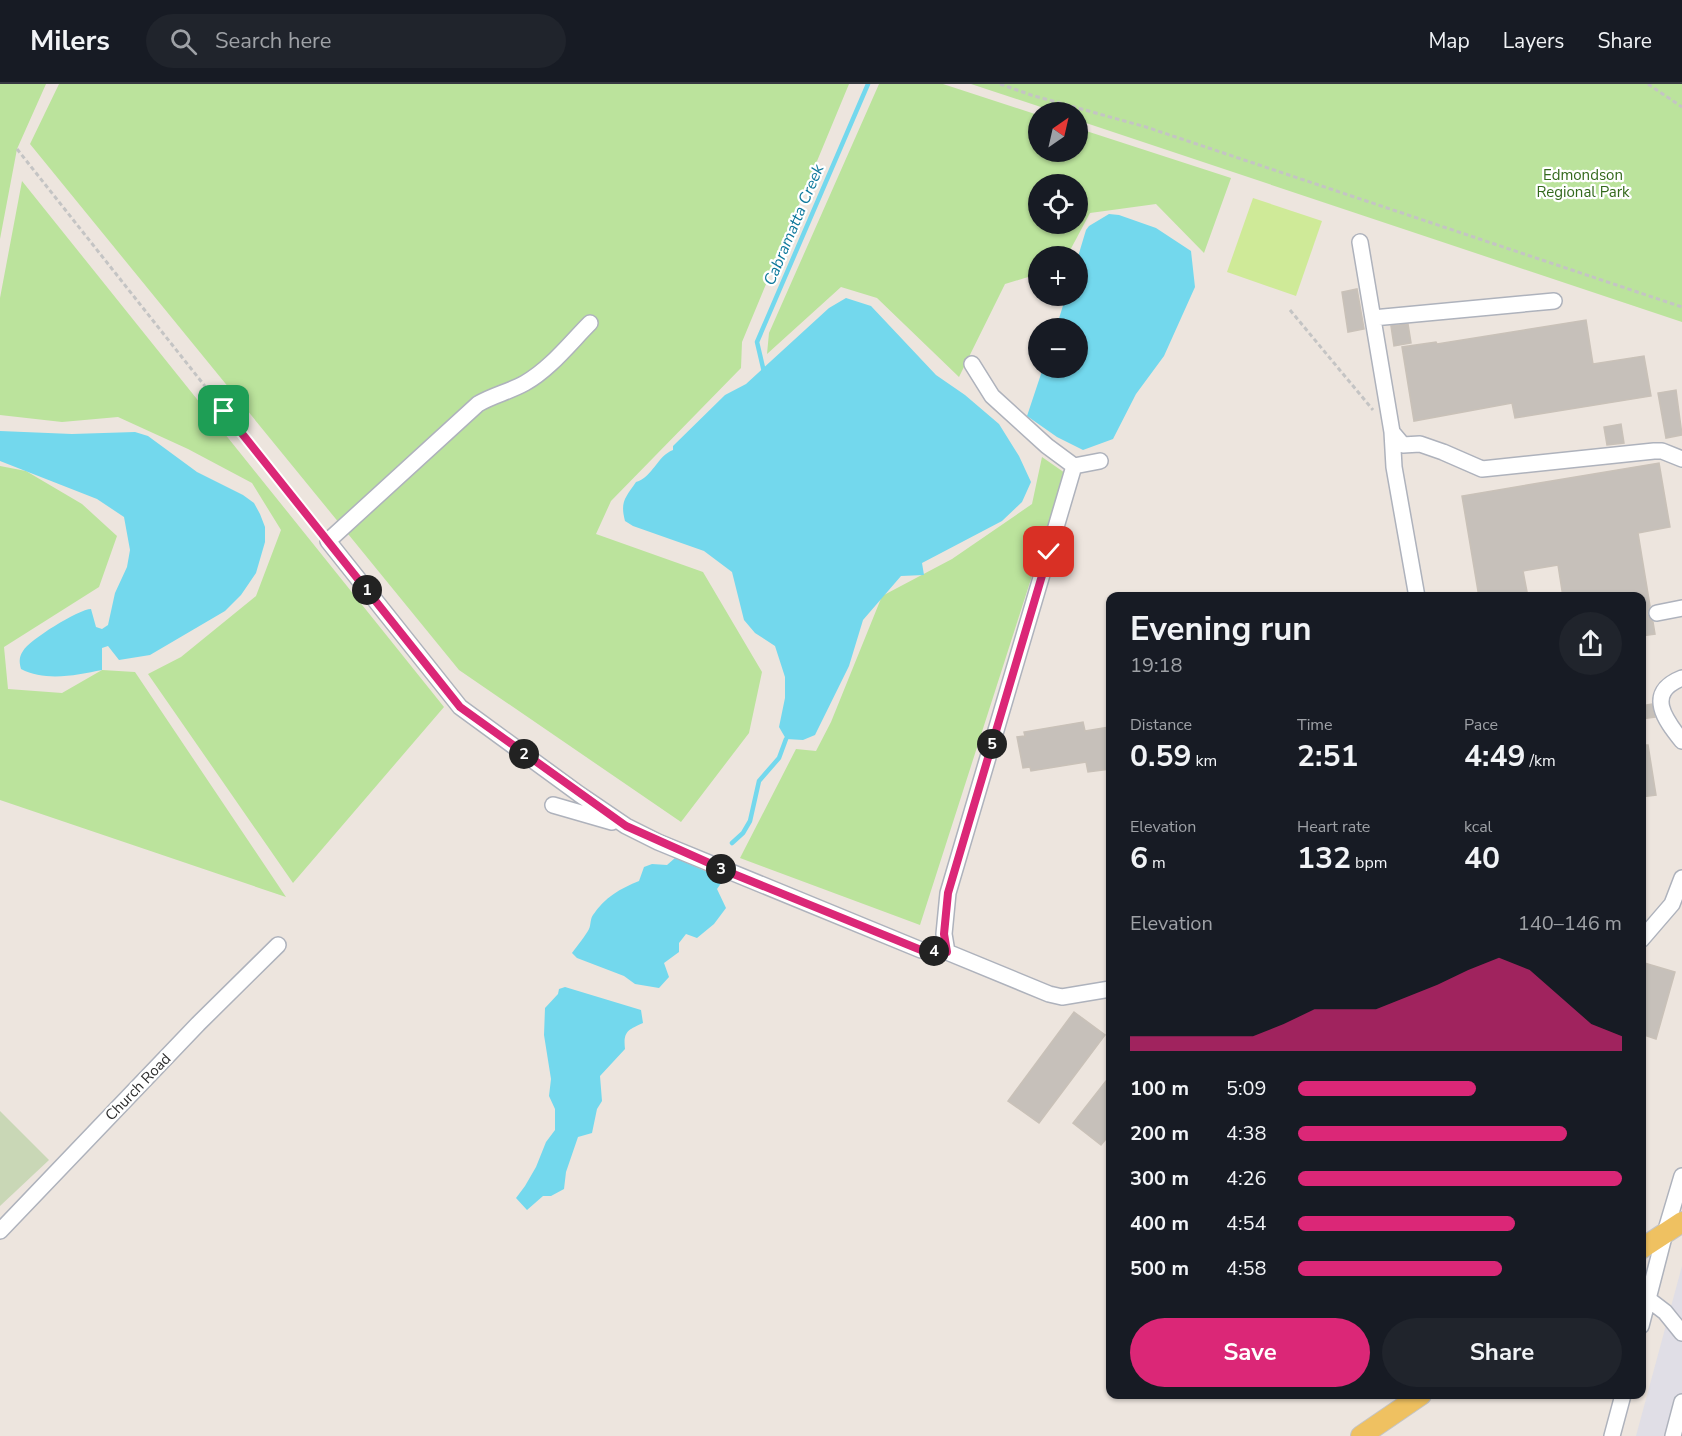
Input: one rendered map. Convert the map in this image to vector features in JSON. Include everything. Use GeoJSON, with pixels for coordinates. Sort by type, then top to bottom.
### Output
{"type":"FeatureCollection","features":[{"type":"Feature","properties":{"kind":"main road"},"geometry":{"type":"LineString","coordinates":[[1646,1246],[1682,1222]]}},
{"type":"Feature","properties":{"kind":"main road"},"geometry":{"type":"LineString","coordinates":[[1361,1436],[1415,1399]]}},
{"type":"Feature","properties":{"kind":"street"},"geometry":{"type":"LineString","coordinates":[[1360,242],[1392,432],[1394,467],[1416,592]]}},
{"type":"Feature","properties":{"kind":"street"},"geometry":{"type":"LineString","coordinates":[[1373,318],[1554,301]]}},
{"type":"Feature","properties":{"kind":"street"},"geometry":{"type":"LineString","coordinates":[[590,323],[537,375],[524,384],[491,396],[478,404],[328,541],[460,707],[626,826]]}},
{"type":"Feature","properties":{"kind":"street"},"geometry":{"type":"LineString","coordinates":[[972,364],[992,396],[1047,446],[1074,466],[1100,461]]}},
{"type":"Feature","properties":{"kind":"street"},"geometry":{"type":"LineString","coordinates":[[1392,432],[1403,445],[1420,444],[1482,469],[1654,451],[1662,451],[1682,459]]}},
{"type":"Feature","properties":{"kind":"street"},"geometry":{"type":"LineString","coordinates":[[947,952],[944,934],[948,893],[1074,466]]}},
{"type":"Feature","properties":{"kind":"street"},"geometry":{"type":"LineString","coordinates":[[1657,613],[1682,608]]}},
{"type":"Feature","properties":{"kind":"street"},"geometry":{"type":"LineString","coordinates":[[1682,678],[1668,686],[1661,702],[1665,720],[1682,741]]}},
{"type":"Feature","properties":{"kind":"street"},"geometry":{"type":"LineString","coordinates":[[554,805],[626,826],[736,875],[921,950],[947,952],[1049,994],[1062,997],[1106,990]]}},
{"type":"Feature","properties":{"kind":"street"},"geometry":{"type":"LineString","coordinates":[[1646,935],[1677,906],[1682,880]]}},
{"type":"Feature","properties":{"kind":"street","name":"Church Road"},"geometry":{"type":"LineString","coordinates":[[0,1231],[198,1024],[278,945]]}},
{"type":"Feature","properties":{"kind":"street"},"geometry":{"type":"LineString","coordinates":[[1646,1307],[1682,1176]]}},
{"type":"Feature","properties":{"kind":"street"},"geometry":{"type":"LineString","coordinates":[[1646,1295],[1648,1299],[1665,1312],[1682,1333]]}},
{"type":"Feature","properties":{"kind":"street"},"geometry":{"type":"LineString","coordinates":[[1612,1436],[1622,1399]]}},
{"type":"Feature","properties":{"kind":"street"},"geometry":{"type":"LineString","coordinates":[[1673,1436],[1682,1402]]}},
{"type":"Feature","properties":{"kind":"path"},"geometry":{"type":"LineString","coordinates":[[1000,84],[1030,95],[1146,127],[1682,307]]}},
{"type":"Feature","properties":{"kind":"path"},"geometry":{"type":"LineString","coordinates":[[1648,84],[1682,107]]}},
{"type":"Feature","properties":{"kind":"path"},"geometry":{"type":"LineString","coordinates":[[17,149],[328,541]]}},
{"type":"Feature","properties":{"kind":"path"},"geometry":{"type":"LineString","coordinates":[[1290,309],[1392,432]]}},
{"type":"Feature","properties":{"kind":"shaded area"},"geometry":{"type":"Polygon","coordinates":[[[1682,1266],[1682,1436],[1636,1436],[1682,1266]]]}},
{"type":"Feature","properties":{"kind":"green space"},"geometry":{"type":"Polygon","coordinates":[[[0,84],[46,84],[17,149],[0,239],[0,84]]]}},
{"type":"Feature","properties":{"kind":"green space"},"geometry":{"type":"Polygon","coordinates":[[[59,84],[849,84],[742,342],[741,368],[611,501],[596,534],[703,572],[762,672],[749,733],[681,822],[459,670],[30,144],[59,84]]]}},
{"type":"Feature","properties":{"kind":"green space"},"geometry":{"type":"Polygon","coordinates":[[[879,84],[943,84],[1028,112],[1028,162],[1088,162],[1088,132],[1231,178],[1204,253],[1156,204],[1090,213],[1088,217],[1088,174],[1028,174],[1028,234],[1079,234],[1072,246],[1028,246],[1028,277],[1005,284],[959,377],[877,298],[841,287],[767,354],[769,333],[879,84]]]}},
{"type":"Feature","properties":{"kind":"green space","name":"Edmondson Regional Park"},"geometry":{"type":"Polygon","coordinates":[[[971,84],[1682,84],[1682,322],[1088,124],[1088,102],[1028,103],[971,84]]]}},
{"type":"Feature","properties":{"kind":"green space"},"geometry":{"type":"Polygon","coordinates":[[[22,181],[444,707],[293,883],[148,674],[181,657],[256,596],[281,530],[252,483],[188,449],[118,417],[62,422],[0,415],[0,298],[22,181]]]}},
{"type":"Feature","properties":{"kind":"green space"},"geometry":{"type":"Polygon","coordinates":[[[1253,198],[1322,221],[1296,296],[1227,272],[1253,198]]]}},
{"type":"Feature","properties":{"kind":"green space"},"geometry":{"type":"Polygon","coordinates":[[[1042,457],[1065,473],[920,925],[740,858],[796,749],[816,751],[831,722],[882,596],[952,559],[1032,504],[1042,457]]]}},
{"type":"Feature","properties":{"kind":"green space"},"geometry":{"type":"Polygon","coordinates":[[[0,466],[26,471],[82,504],[117,536],[99,587],[4,647],[8,689],[62,693],[102,670],[135,672],[286,897],[0,800],[0,466]]]}},
{"type":"Feature","properties":{"kind":"green space"},"geometry":{"type":"Polygon","coordinates":[[[0,1111],[49,1160],[0,1206],[0,1111]]]}},
{"type":"Feature","properties":{"kind":"water"},"geometry":{"type":"Polygon","coordinates":[[[1109,214],[1119,215],[1156,228],[1191,251],[1195,287],[1164,356],[1136,394],[1113,439],[1083,450],[1057,437],[1027,416],[1040,378],[1088,378],[1088,318],[1059,318],[1063,306],[1088,306],[1088,246],[1081,246],[1085,234],[1088,234],[1089,226],[1109,214]]]}},
{"type":"Feature","properties":{"kind":"water"},"geometry":{"type":"Polygon","coordinates":[[[846,298],[871,306],[936,375],[965,395],[999,424],[1019,456],[1031,482],[1022,502],[1002,521],[922,563],[924,575],[901,576],[863,620],[849,666],[815,735],[803,740],[786,739],[779,727],[785,698],[785,677],[775,646],[755,633],[744,620],[732,572],[704,551],[633,526],[625,521],[623,505],[626,496],[636,482],[647,476],[663,457],[673,450],[673,446],[725,395],[746,384],[829,308],[846,298]]]}},
{"type":"Feature","properties":{"kind":"water"},"geometry":{"type":"Polygon","coordinates":[[[0,431],[72,434],[135,432],[148,436],[197,472],[254,503],[265,527],[265,542],[256,573],[241,595],[225,611],[150,655],[119,660],[108,646],[102,648],[102,670],[51,676],[21,669],[20,657],[27,646],[66,619],[91,609],[96,627],[102,629],[108,625],[115,593],[127,567],[130,550],[124,517],[97,499],[0,461],[0,431]]]}},
{"type":"Feature","properties":{"kind":"water"},"geometry":{"type":"Polygon","coordinates":[[[675,858],[724,879],[717,889],[726,908],[714,924],[697,938],[686,934],[679,943],[679,952],[664,963],[669,977],[659,988],[635,984],[624,976],[577,958],[572,953],[588,931],[592,917],[602,904],[619,890],[639,881],[644,867],[652,864],[667,865],[675,858]]]}},
{"type":"Feature","properties":{"kind":"water"},"geometry":{"type":"Polygon","coordinates":[[[565,987],[641,1010],[643,1023],[628,1032],[625,1038],[625,1049],[600,1076],[602,1101],[597,1109],[592,1133],[578,1137],[566,1172],[564,1189],[551,1196],[543,1196],[527,1210],[516,1198],[536,1167],[546,1142],[555,1130],[555,1109],[549,1096],[551,1079],[544,1035],[545,1008],[558,994],[559,989],[565,987]]]}},
{"type":"Feature","properties":{"kind":"building"},"geometry":{"type":"Polygon","coordinates":[[[1357,289],[1364,329],[1348,332],[1342,292],[1357,289]]]}},
{"type":"Feature","properties":{"kind":"building"},"geometry":{"type":"Polygon","coordinates":[[[1586,320],[1593,364],[1644,356],[1651,396],[1515,418],[1512,403],[1414,421],[1402,347],[1436,342],[1437,344],[1586,320]]]}},
{"type":"Feature","properties":{"kind":"building"},"geometry":{"type":"Polygon","coordinates":[[[1408,324],[1411,343],[1394,346],[1391,326],[1408,324]]]}},
{"type":"Feature","properties":{"kind":"building"},"geometry":{"type":"Polygon","coordinates":[[[1676,390],[1682,435],[1666,438],[1658,393],[1676,390]]]}},
{"type":"Feature","properties":{"kind":"building"},"geometry":{"type":"Polygon","coordinates":[[[1621,424],[1624,443],[1607,445],[1604,427],[1621,424]]]}},
{"type":"Feature","properties":{"kind":"building"},"geometry":{"type":"Polygon","coordinates":[[[1659,463],[1670,527],[1638,533],[1650,606],[1647,614],[1653,622],[1655,634],[1646,635],[1646,592],[1562,592],[1558,565],[1523,571],[1527,592],[1478,592],[1462,496],[1659,463]]]}},
{"type":"Feature","properties":{"kind":"building"},"geometry":{"type":"Polygon","coordinates":[[[1652,704],[1655,717],[1646,718],[1646,705],[1652,704]]]}},
{"type":"Feature","properties":{"kind":"building"},"geometry":{"type":"Polygon","coordinates":[[[1083,722],[1085,731],[1106,728],[1106,770],[1088,772],[1086,762],[1031,771],[1030,767],[1023,768],[1017,737],[1025,736],[1024,732],[1083,722]]]}},
{"type":"Feature","properties":{"kind":"building"},"geometry":{"type":"Polygon","coordinates":[[[1646,745],[1648,745],[1656,795],[1646,796],[1646,745]]]}},
{"type":"Feature","properties":{"kind":"building"},"geometry":{"type":"Polygon","coordinates":[[[1646,963],[1675,972],[1656,1039],[1646,1036],[1646,963]]]}},
{"type":"Feature","properties":{"kind":"building"},"geometry":{"type":"Polygon","coordinates":[[[1074,1012],[1105,1035],[1039,1123],[1008,1101],[1074,1012]]]}},
{"type":"Feature","properties":{"kind":"building"},"geometry":{"type":"Polygon","coordinates":[[[1106,1081],[1106,1139],[1101,1145],[1073,1123],[1106,1081]]]}},
{"type":"Feature","properties":{"kind":"waterway","name":"Cabramatta Creek"},"geometry":{"type":"LineString","coordinates":[[764,372],[757,342],[868,84]]}},
{"type":"Feature","properties":{"kind":"waterway"},"geometry":{"type":"LineString","coordinates":[[732,843],[743,833],[750,821],[759,781],[779,758],[786,739]]}},
{"type":"Feature","properties":{"kind":"route"},"geometry":{"type":"LineString","coordinates":[[224,411],[460,707],[626,826],[736,875],[921,950],[947,952],[944,934],[948,893],[1049,552]]}}]}
